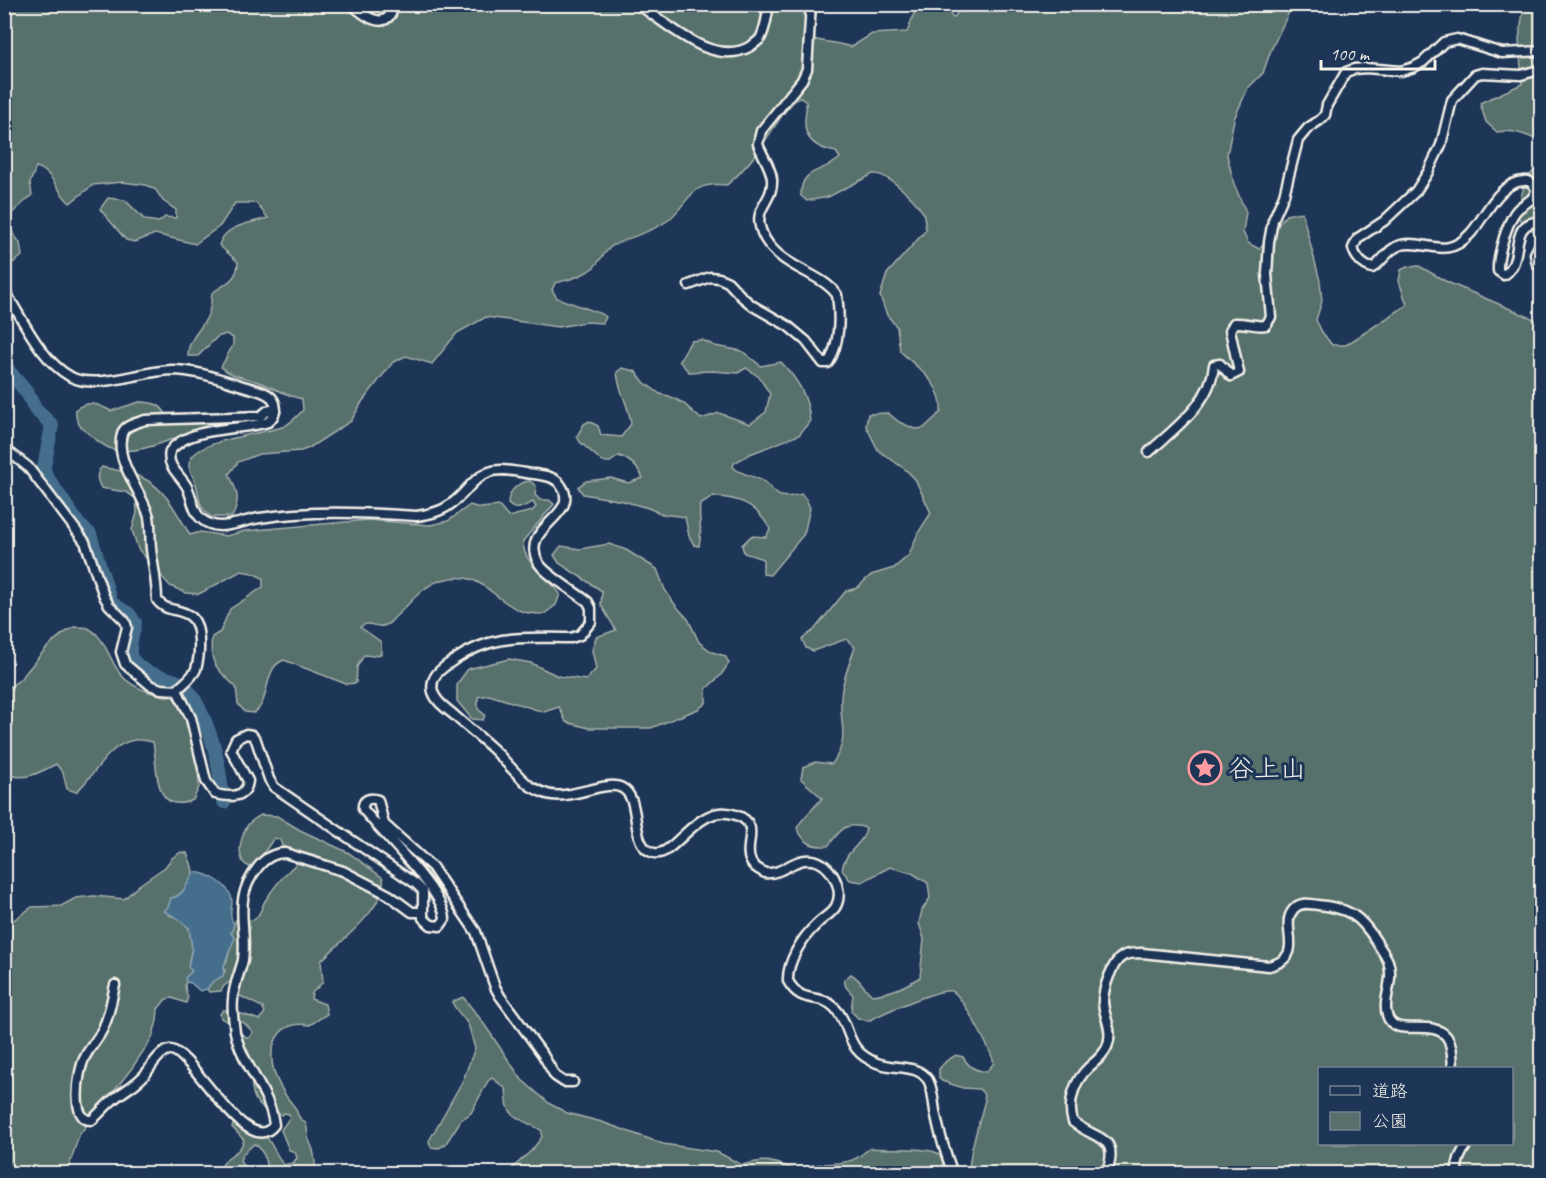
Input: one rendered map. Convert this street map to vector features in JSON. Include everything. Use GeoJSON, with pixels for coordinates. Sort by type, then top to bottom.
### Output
{"type":"FeatureCollection","features":[{"type":"Feature","properties":{"kind":"street"},"geometry":{"type":"LineString","coordinates":[[351,4],[379,22],[385,21],[391,14],[384,4]]}},
{"type":"Feature","properties":{"kind":"street"},"geometry":{"type":"LineString","coordinates":[[637,4],[689,40],[724,51],[745,49],[757,42],[761,36],[768,4]]}},
{"type":"Feature","properties":{"kind":"street"},"geometry":{"type":"LineString","coordinates":[[689,285],[710,277],[728,282],[741,297],[788,326],[806,341],[823,363],[828,363],[830,360],[836,346],[837,295],[826,285],[777,254],[766,241],[759,223],[759,216],[771,189],[772,179],[758,139],[761,131],[802,80],[807,69],[811,4]]}},
{"type":"Feature","properties":{"kind":"street"},"geometry":{"type":"LineString","coordinates":[[1149,452],[1185,419],[1206,393],[1213,378],[1214,365],[1220,364],[1231,376],[1239,372],[1230,330],[1234,323],[1251,323],[1261,326],[1266,325],[1271,317],[1268,274],[1269,242],[1273,220],[1284,195],[1298,140],[1324,115],[1327,105],[1346,72],[1354,69],[1401,71],[1414,68],[1444,42],[1457,39],[1502,53],[1542,51]]}},
{"type":"Feature","properties":{"kind":"street"},"geometry":{"type":"LineString","coordinates":[[1542,69],[1521,75],[1482,73],[1474,75],[1452,100],[1442,144],[1416,191],[1384,221],[1358,238],[1353,248],[1359,260],[1372,268],[1388,252],[1400,245],[1416,244],[1436,249],[1459,243],[1470,234],[1500,194],[1513,183],[1528,181],[1533,184],[1536,191],[1530,201],[1518,208],[1508,227],[1497,264],[1498,271],[1504,275],[1514,264],[1517,239],[1521,230],[1533,221],[1542,221]]}},
{"type":"Feature","properties":{"kind":"street"},"geometry":{"type":"LineString","coordinates":[[1542,240],[1535,254],[1537,264],[1542,268]]}},
{"type":"Feature","properties":{"kind":"street"},"geometry":{"type":"LineString","coordinates":[[4,290],[45,354],[73,378],[98,382],[172,370],[196,373],[267,394],[272,398],[276,409],[268,422],[211,431],[182,441],[170,451],[170,463],[184,482],[201,520],[219,526],[260,518],[318,513],[426,514],[451,505],[475,480],[490,471],[499,470],[551,477],[562,486],[565,493],[564,507],[538,534],[536,555],[542,568],[588,602],[591,608],[591,622],[580,635],[571,638],[495,640],[464,653],[440,670],[434,678],[433,688],[438,701],[539,791],[563,796],[610,786],[623,788],[631,797],[641,843],[652,853],[666,851],[694,824],[708,817],[729,813],[745,820],[751,838],[748,854],[750,861],[765,873],[778,873],[806,859],[822,863],[829,868],[839,896],[837,904],[802,942],[790,966],[788,981],[800,995],[819,999],[835,1009],[842,1018],[854,1046],[869,1059],[878,1064],[917,1071],[928,1080],[939,1132],[952,1173]]}},
{"type":"Feature","properties":{"kind":"street"},"geometry":{"type":"LineString","coordinates":[[177,690],[196,668],[199,631],[196,622],[189,615],[167,609],[157,600],[149,517],[128,473],[123,453],[122,434],[129,425],[145,420],[261,416],[267,411],[276,409]]}},
{"type":"Feature","properties":{"kind":"street"},"geometry":{"type":"LineString","coordinates":[[4,448],[28,466],[85,542],[104,596],[109,605],[125,621],[127,627],[121,652],[125,664],[150,684],[177,690]]}},
{"type":"Feature","properties":{"kind":"street"},"geometry":{"type":"LineString","coordinates":[[177,690],[191,718],[206,781],[215,794],[238,796],[248,786],[231,750],[236,739],[246,734],[252,735],[274,787],[416,884],[423,891],[422,912],[427,922],[435,927],[440,926],[445,919],[444,911],[434,892],[363,809],[366,800],[372,798],[378,800],[381,820],[388,829],[432,867],[476,932],[495,987],[555,1076],[564,1082],[573,1082]]}},
{"type":"Feature","properties":{"kind":"street"},"geometry":{"type":"LineString","coordinates":[[115,985],[104,1027],[85,1056],[81,1067],[78,1112],[81,1118],[92,1120],[117,1096],[131,1088],[159,1057],[166,1051],[172,1050],[183,1056],[227,1109],[247,1126],[264,1133],[271,1130],[274,1118],[235,1032],[232,999],[243,959],[243,900],[245,885],[249,879],[268,857],[285,853],[343,871],[381,891],[412,912],[422,912]]}},
{"type":"Feature","properties":{"kind":"street"},"geometry":{"type":"LineString","coordinates":[[1106,1173],[1112,1155],[1111,1150],[1106,1143],[1072,1122],[1069,1105],[1083,1074],[1106,1049],[1110,1029],[1104,1009],[1104,993],[1115,964],[1122,957],[1130,954],[1142,953],[1240,965],[1269,966],[1284,960],[1289,954],[1291,947],[1289,923],[1293,909],[1308,903],[1338,907],[1358,918],[1368,928],[1387,959],[1391,980],[1387,1016],[1392,1023],[1400,1027],[1438,1029],[1447,1038],[1452,1049],[1453,1067]]}},
{"type":"Feature","properties":{"kind":"street"},"geometry":{"type":"LineString","coordinates":[[1457,1173],[1456,1165],[1466,1145]]}},
{"type":"Feature","properties":{"kind":"green space"},"geometry":{"type":"Polygon","coordinates":[[[966,4],[1304,5],[1290,10],[1263,73],[1248,88],[1234,119],[1227,155],[1234,184],[1246,212],[1243,232],[1248,243],[1259,249],[1286,215],[1302,212],[1320,281],[1322,301],[1316,320],[1332,345],[1346,345],[1407,305],[1399,281],[1401,270],[1407,267],[1419,266],[1447,282],[1541,322],[1541,1173],[968,1173],[985,1100],[979,1089],[963,1088],[942,1081],[939,1078],[939,1069],[956,1055],[963,1057],[972,1068],[986,1072],[994,1063],[969,1012],[957,995],[952,991],[935,993],[868,1021],[858,1018],[851,1011],[853,995],[846,987],[844,980],[851,974],[872,995],[897,989],[920,977],[924,939],[919,923],[922,910],[930,898],[928,883],[912,873],[890,867],[862,882],[850,880],[842,870],[844,863],[862,839],[866,828],[848,826],[840,831],[828,846],[822,846],[809,843],[797,828],[822,798],[801,779],[803,767],[815,762],[832,764],[841,746],[843,738],[842,691],[855,647],[846,639],[813,651],[806,648],[802,639],[814,630],[846,591],[857,588],[871,575],[894,568],[909,555],[918,533],[931,513],[915,479],[878,450],[866,426],[868,414],[888,413],[899,422],[915,429],[924,428],[941,412],[941,402],[928,377],[900,351],[897,327],[887,315],[880,296],[887,274],[926,230],[923,213],[900,187],[885,177],[873,174],[828,197],[807,201],[801,196],[804,180],[809,175],[840,158],[836,152],[818,146],[810,139],[805,128],[806,102],[799,97],[782,116],[754,157],[727,185],[705,186],[697,189],[675,214],[661,225],[612,246],[586,273],[555,283],[552,290],[557,298],[602,314],[606,317],[603,323],[586,322],[558,327],[486,317],[457,333],[432,364],[406,356],[393,362],[362,402],[351,421],[301,451],[259,454],[238,462],[229,474],[237,495],[232,517],[211,517],[203,508],[189,469],[193,455],[215,443],[285,426],[303,410],[302,399],[235,375],[221,367],[233,345],[233,338],[226,334],[217,337],[198,356],[188,356],[192,340],[208,314],[212,293],[230,281],[236,273],[238,262],[219,245],[222,238],[232,229],[268,218],[256,203],[235,203],[220,226],[195,244],[155,234],[135,242],[126,240],[100,209],[108,198],[125,200],[145,220],[159,222],[165,217],[176,218],[176,210],[163,201],[156,190],[146,185],[122,182],[93,185],[70,203],[47,173],[36,167],[30,183],[32,195],[11,214],[10,229],[20,243],[22,256],[13,263],[5,261],[4,5],[807,5],[805,37],[851,47],[872,34],[907,32],[920,5],[944,5],[953,18],[966,4]]]}},
{"type":"Feature","properties":{"kind":"green space"},"geometry":{"type":"Polygon","coordinates":[[[1524,5],[1541,5],[1541,142],[1514,132],[1497,132],[1486,122],[1480,103],[1522,84],[1519,39],[1524,5]]]}},
{"type":"Feature","properties":{"kind":"green space"},"geometry":{"type":"Polygon","coordinates":[[[1541,166],[1541,241],[1518,218],[1521,196],[1527,181],[1530,175],[1541,166]]]}},
{"type":"Feature","properties":{"kind":"green space"},"geometry":{"type":"Polygon","coordinates":[[[702,340],[715,346],[742,351],[761,366],[781,362],[797,382],[807,404],[810,421],[799,435],[750,454],[734,463],[733,467],[763,481],[781,496],[801,494],[810,508],[804,534],[770,575],[763,574],[763,559],[744,553],[742,545],[751,536],[766,537],[770,529],[759,513],[740,501],[714,496],[700,505],[699,546],[694,545],[689,536],[685,517],[662,514],[623,501],[583,494],[578,487],[586,481],[611,478],[628,483],[643,478],[634,464],[619,456],[610,462],[603,462],[580,442],[577,436],[584,424],[589,421],[598,426],[601,435],[621,437],[631,424],[618,379],[617,372],[622,368],[635,371],[645,383],[660,394],[683,403],[701,419],[719,413],[750,424],[766,412],[770,394],[759,377],[746,368],[738,373],[689,372],[679,361],[691,341],[702,340]]]}},
{"type":"Feature","properties":{"kind":"green space"},"geometry":{"type":"Polygon","coordinates":[[[139,402],[158,406],[170,421],[210,421],[209,426],[150,447],[126,451],[114,450],[105,446],[81,427],[77,421],[76,409],[85,405],[98,405],[111,411],[139,402]]]}},
{"type":"Feature","properties":{"kind":"green space"},"geometry":{"type":"Polygon","coordinates":[[[102,467],[133,474],[151,483],[171,503],[190,535],[200,532],[226,536],[245,531],[368,520],[430,525],[448,521],[470,505],[480,508],[499,506],[508,517],[532,511],[536,507],[533,502],[517,508],[508,504],[508,499],[515,488],[530,481],[536,486],[535,495],[540,500],[549,500],[554,504],[523,541],[524,549],[532,564],[560,594],[556,605],[544,614],[533,614],[510,605],[475,581],[453,578],[439,581],[421,592],[390,623],[382,626],[366,624],[360,627],[381,642],[381,654],[364,655],[357,667],[356,683],[346,684],[284,660],[273,670],[260,707],[254,713],[245,712],[238,704],[236,687],[219,671],[213,660],[212,637],[220,632],[230,609],[263,587],[263,578],[241,571],[199,594],[186,593],[170,586],[138,549],[132,530],[137,513],[136,499],[126,492],[101,488],[97,477],[102,467]]]}},
{"type":"Feature","properties":{"kind":"green space"},"geometry":{"type":"Polygon","coordinates":[[[609,544],[626,550],[657,569],[665,590],[688,619],[699,642],[712,652],[725,656],[729,663],[721,675],[706,689],[706,703],[698,709],[651,728],[589,728],[566,722],[559,707],[544,712],[489,695],[478,697],[478,709],[485,715],[483,720],[472,719],[457,701],[457,684],[468,669],[509,659],[531,663],[558,676],[586,680],[596,669],[592,650],[596,637],[616,630],[601,605],[602,591],[559,563],[554,555],[561,546],[580,549],[609,544]]]}},
{"type":"Feature","properties":{"kind":"green space"},"geometry":{"type":"Polygon","coordinates":[[[74,627],[87,628],[99,637],[117,670],[126,680],[145,691],[173,697],[182,707],[198,768],[199,787],[193,800],[180,803],[170,801],[164,795],[157,775],[153,742],[143,740],[134,740],[116,748],[76,792],[67,789],[63,773],[56,764],[31,776],[18,777],[5,772],[5,691],[21,678],[51,644],[74,627]]]}},
{"type":"Feature","properties":{"kind":"green space"},"geometry":{"type":"Polygon","coordinates":[[[261,815],[277,816],[300,830],[349,853],[383,878],[378,901],[370,912],[321,961],[323,982],[312,993],[311,999],[325,1004],[327,1014],[310,1025],[297,1024],[286,1028],[280,1033],[272,1051],[277,1080],[307,1126],[316,1173],[291,1171],[268,1173],[264,1155],[254,1144],[240,1160],[247,1173],[216,1173],[227,1158],[240,1148],[244,1140],[232,1127],[234,1123],[267,1137],[283,1165],[293,1163],[297,1158],[295,1152],[289,1150],[281,1130],[290,1117],[289,1114],[281,1115],[273,1108],[264,1109],[256,1101],[247,1066],[238,1058],[237,1039],[241,1034],[250,1037],[253,1032],[243,1022],[226,1021],[221,1018],[220,1014],[223,1010],[230,1010],[260,1020],[265,1012],[262,1007],[236,994],[230,982],[221,991],[209,992],[207,989],[225,972],[224,966],[229,954],[233,925],[236,920],[255,919],[276,886],[297,863],[299,853],[282,846],[280,840],[274,838],[256,864],[250,867],[242,860],[240,850],[244,833],[248,824],[261,815]]]}},
{"type":"Feature","properties":{"kind":"green space"},"geometry":{"type":"Polygon","coordinates":[[[181,852],[187,853],[193,873],[185,889],[171,898],[169,915],[178,918],[189,928],[192,948],[189,960],[192,971],[186,983],[185,989],[188,997],[186,1003],[172,998],[166,999],[158,1009],[152,1038],[132,1068],[79,1135],[67,1173],[5,1173],[4,927],[32,907],[61,906],[76,898],[94,896],[124,899],[181,852]]]}},
{"type":"Feature","properties":{"kind":"green space"},"geometry":{"type":"Polygon","coordinates":[[[463,997],[522,1080],[550,1104],[567,1113],[602,1122],[663,1144],[717,1152],[742,1165],[766,1161],[799,1170],[816,1165],[849,1161],[870,1148],[907,1149],[928,1150],[940,1155],[945,1173],[507,1173],[532,1150],[542,1137],[542,1131],[511,1113],[507,1104],[506,1089],[492,1078],[488,1081],[471,1113],[461,1120],[445,1145],[439,1148],[431,1147],[429,1141],[463,1080],[475,1048],[468,1025],[452,1002],[463,997]]]}},
{"type":"Feature","properties":{"kind":"water"},"geometry":{"type":"Polygon","coordinates":[[[195,872],[213,878],[228,890],[231,895],[231,915],[234,924],[231,933],[235,938],[223,976],[212,982],[207,989],[200,991],[191,983],[186,982],[185,978],[192,971],[188,967],[192,948],[189,928],[164,911],[171,898],[182,892],[195,872]]]}},
{"type":"Feature","properties":{"kind":"waterway"},"geometry":{"type":"LineString","coordinates":[[4,365],[28,394],[35,409],[52,425],[44,467],[45,474],[79,525],[90,534],[111,603],[129,614],[135,623],[130,657],[146,671],[178,682],[185,687],[199,708],[214,748],[224,802]]}},
{"type":"Feature","properties":{"kind":"place","name":"谷上山"},"geometry":{"type":"Point","coordinates":[1205,768]}}]}
